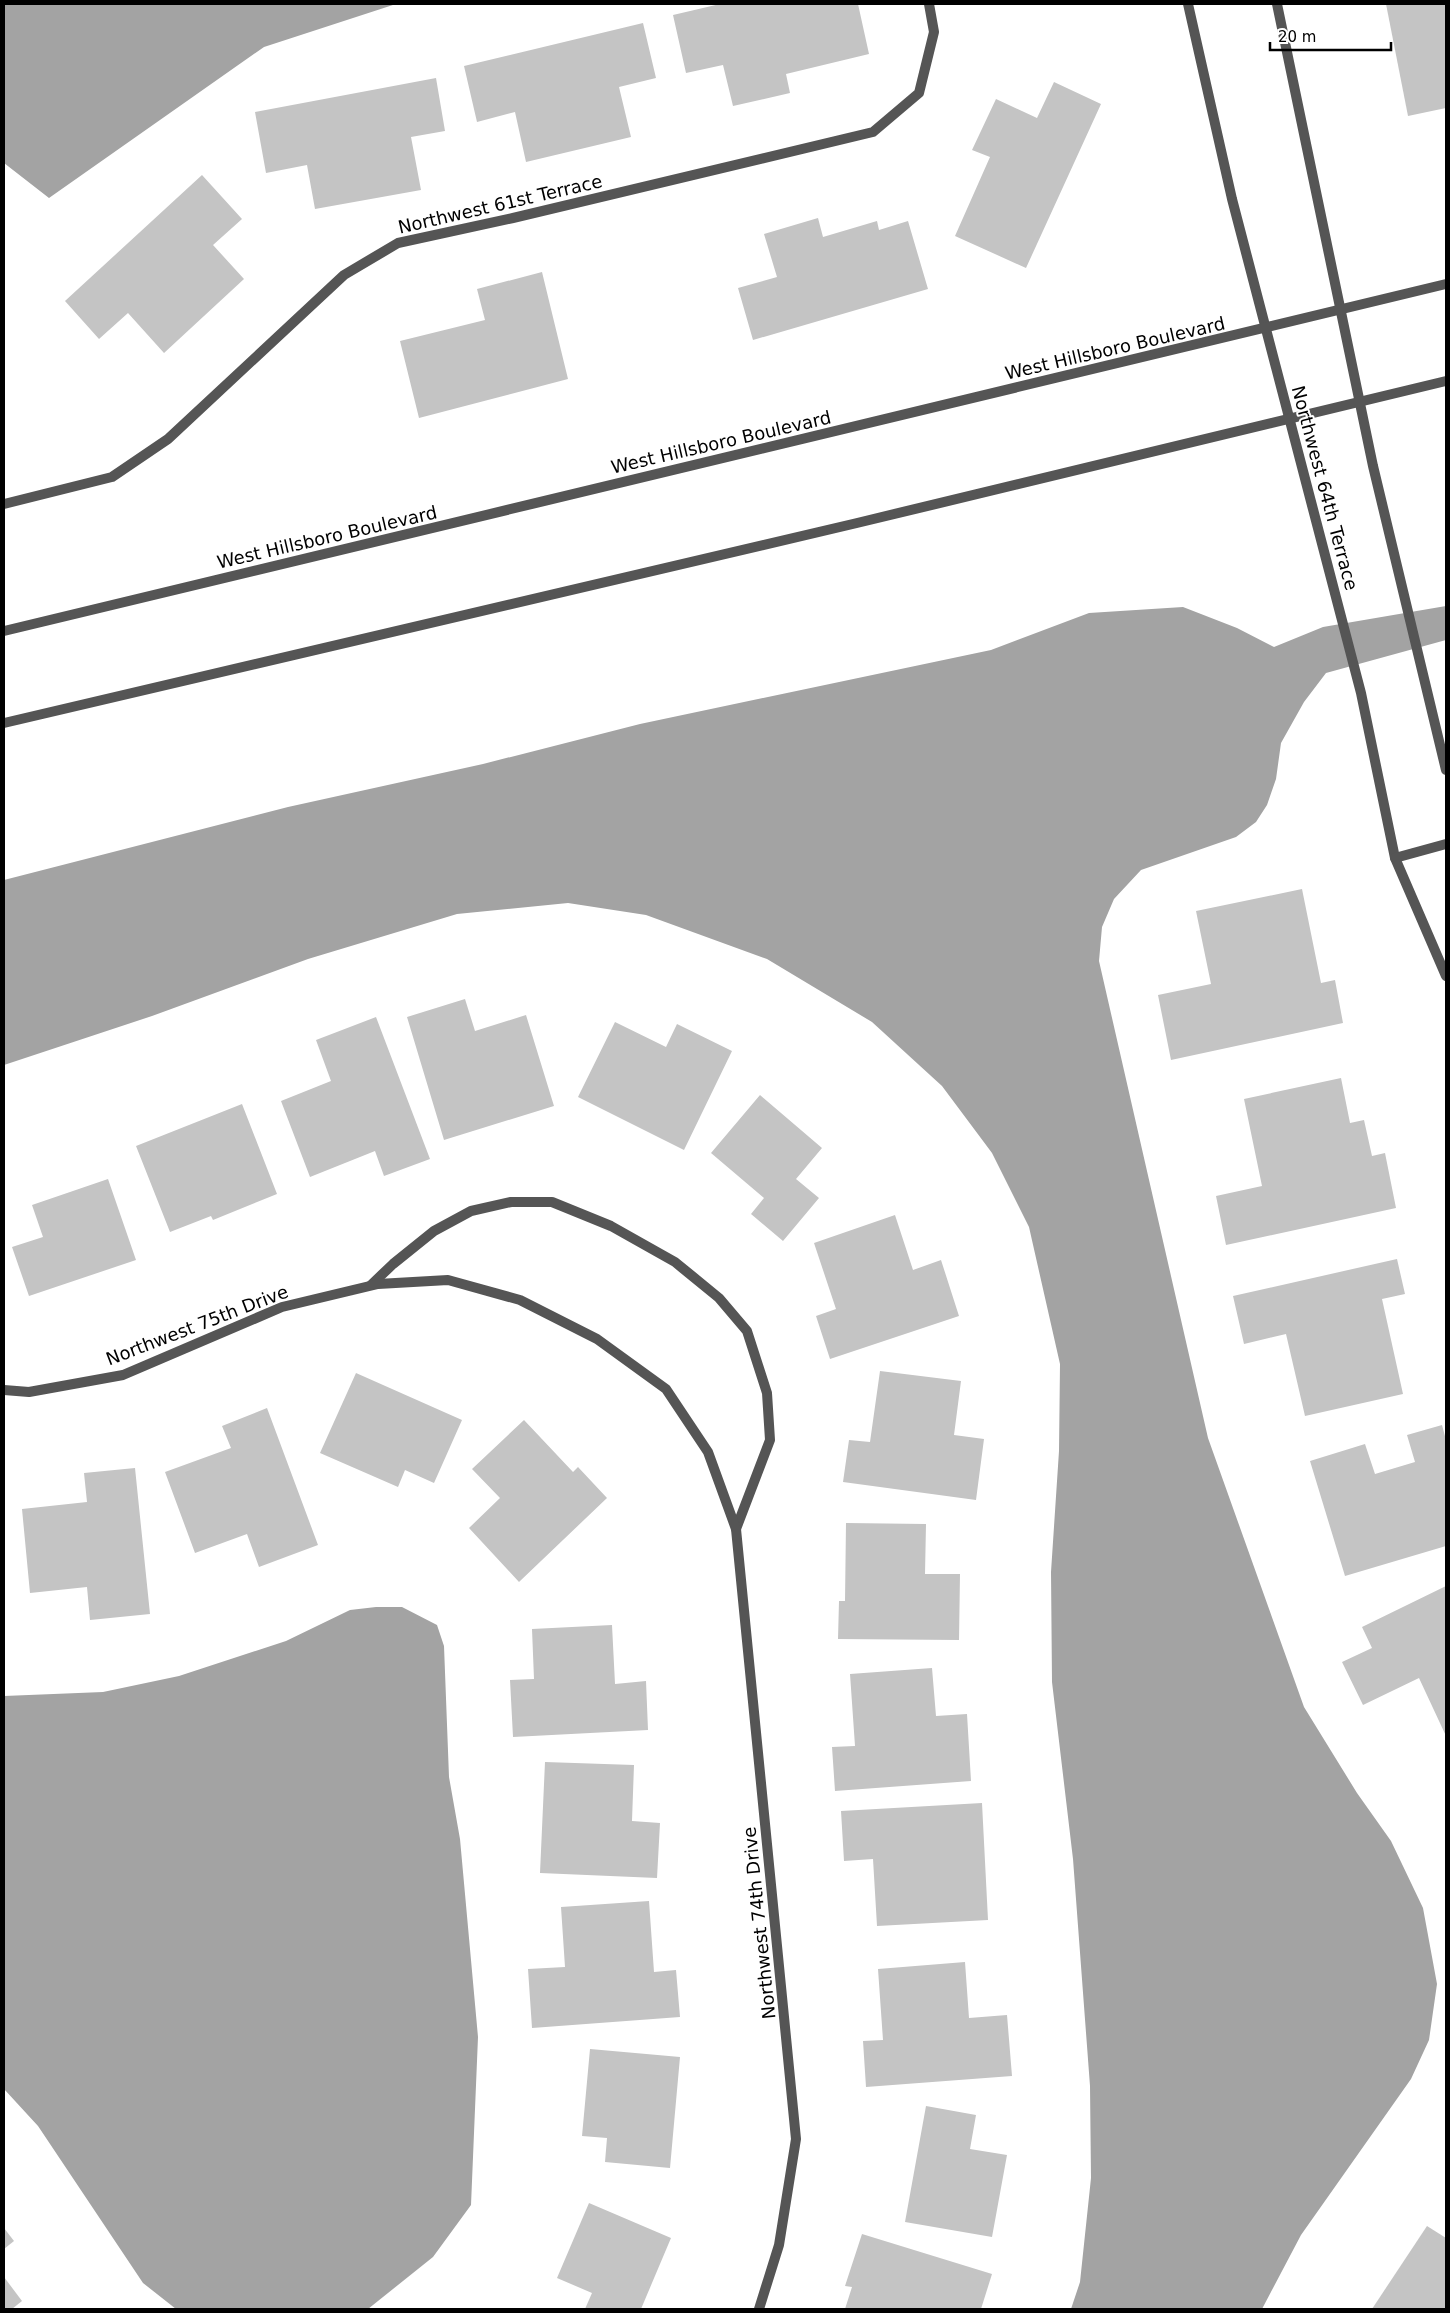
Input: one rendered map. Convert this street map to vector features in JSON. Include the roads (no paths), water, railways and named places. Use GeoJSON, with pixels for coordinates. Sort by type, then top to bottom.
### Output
{"type":"FeatureCollection","features":[{"type":"Feature","properties":{"kind":"street","name":"Northwest 61st Terrace"},"geometry":{"type":"LineString","coordinates":[[4,504],[112,477],[144,456],[168,439],[344,275],[398,243],[523,216],[873,132],[919,93],[934,32],[929,4]]}},
{"type":"Feature","properties":{"kind":"street","name":"Northwest 64th Terrace"},"geometry":{"type":"LineString","coordinates":[[1188,4],[1232,199],[1361,693],[1395,858],[1446,976]]}},
{"type":"Feature","properties":{"kind":"street"},"geometry":{"type":"LineString","coordinates":[[1277,4],[1359,402],[1398,577],[1446,770]]}},
{"type":"Feature","properties":{"kind":"street","name":"West Hillsboro Boulevard"},"geometry":{"type":"LineString","coordinates":[[4,631],[1266,329],[1446,284]]}},
{"type":"Feature","properties":{"kind":"street"},"geometry":{"type":"LineString","coordinates":[[4,723],[1446,381]]}},
{"type":"Feature","properties":{"kind":"street"},"geometry":{"type":"LineString","coordinates":[[1395,858],[1446,844]]}},
{"type":"Feature","properties":{"kind":"street","name":"Northwest 75th Drive"},"geometry":{"type":"LineString","coordinates":[[371,1285],[393,1264],[434,1231],[471,1210],[512,1202],[552,1202],[611,1226]]}},
{"type":"Feature","properties":{"kind":"street","name":"Northwest 74th Drive"},"geometry":{"type":"LineString","coordinates":[[611,1226],[675,1262],[719,1298],[747,1331],[767,1393],[770,1440],[736,1529]]}},
{"type":"Feature","properties":{"kind":"street","name":"Northwest 75th Drive"},"geometry":{"type":"LineString","coordinates":[[4,1390],[29,1392],[123,1375],[282,1307],[371,1285],[448,1280],[520,1300],[597,1339]]}},
{"type":"Feature","properties":{"kind":"street","name":"Northwest 74th Drive"},"geometry":{"type":"LineString","coordinates":[[597,1339],[666,1389],[708,1452],[736,1529],[796,2139],[778,2245],[760,2309]]}}]}
